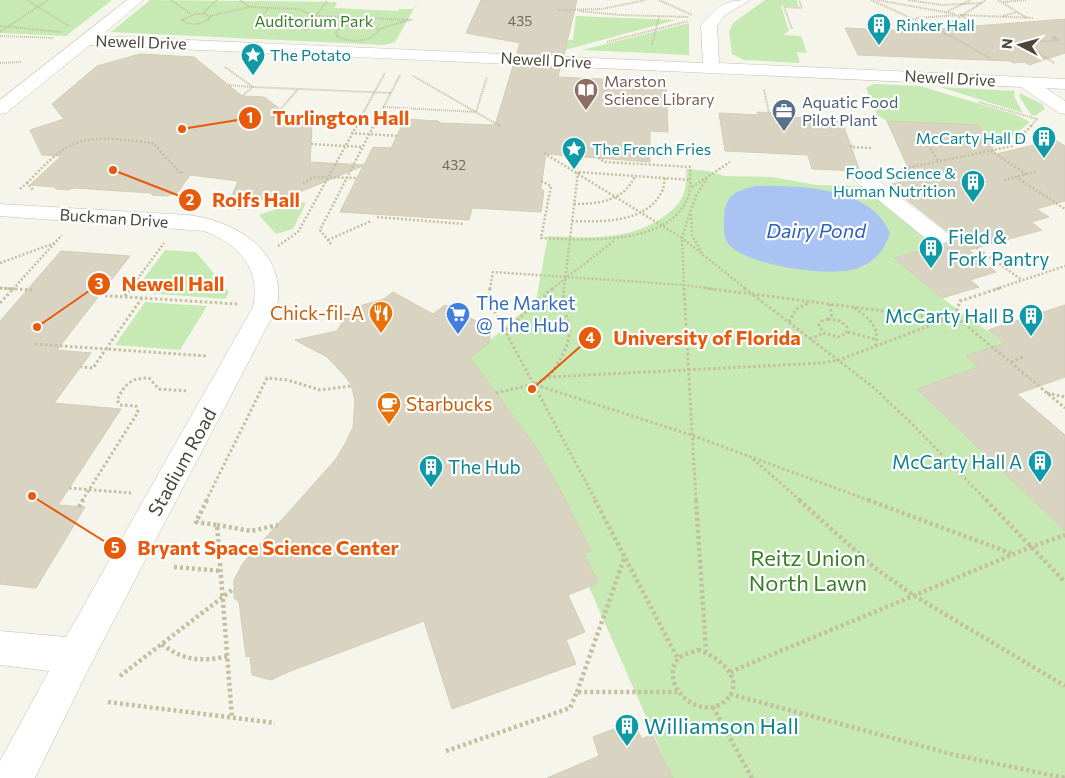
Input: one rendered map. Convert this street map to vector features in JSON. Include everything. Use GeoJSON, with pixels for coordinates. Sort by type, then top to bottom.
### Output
{"type":"FeatureCollection","features":[{"type":"Feature","properties":{"kind":"street"},"geometry":{"type":"LineString","coordinates":[[0,109],[136,0]]}},
{"type":"Feature","properties":{"kind":"street"},"geometry":{"type":"LineString","coordinates":[[711,67],[709,26],[720,12],[742,0]]}},
{"type":"Feature","properties":{"kind":"street","name":"Newell Drive"},"geometry":{"type":"LineString","coordinates":[[86,40],[1065,84]]}},
{"type":"Feature","properties":{"kind":"street"},"geometry":{"type":"LineString","coordinates":[[1026,82],[1065,109]]}},
{"type":"Feature","properties":{"kind":"street"},"geometry":{"type":"LineString","coordinates":[[863,178],[938,237]]}},
{"type":"Feature","properties":{"kind":"street","name":"Buckman Drive"},"geometry":{"type":"LineString","coordinates":[[0,210],[188,222],[213,227],[231,235],[246,248],[260,264],[266,275]]}},
{"type":"Feature","properties":{"kind":"street","name":"Stadium Road"},"geometry":{"type":"LineString","coordinates":[[13,778],[76,656],[266,307],[269,290],[266,275]]}},
{"type":"Feature","properties":{"kind":"street"},"geometry":{"type":"LineString","coordinates":[[0,648],[76,656]]}},
{"type":"Feature","properties":{"kind":"path"},"geometry":{"type":"LineString","coordinates":[[27,0],[71,28]]}},
{"type":"Feature","properties":{"kind":"path"},"geometry":{"type":"LineString","coordinates":[[0,32],[48,0]]}},
{"type":"Feature","properties":{"kind":"path"},"geometry":{"type":"LineString","coordinates":[[171,0],[192,15]]}},
{"type":"Feature","properties":{"kind":"path"},"geometry":{"type":"LineString","coordinates":[[202,14],[218,0]]}},
{"type":"Feature","properties":{"kind":"path"},"geometry":{"type":"LineString","coordinates":[[240,0],[250,7]]}},
{"type":"Feature","properties":{"kind":"path"},"geometry":{"type":"LineString","coordinates":[[579,11],[615,7],[646,0]]}},
{"type":"Feature","properties":{"kind":"path"},"geometry":{"type":"LineString","coordinates":[[559,10],[659,17],[695,17],[659,0]]}},
{"type":"Feature","properties":{"kind":"path"},"geometry":{"type":"LineString","coordinates":[[792,30],[784,7],[802,8],[799,0]]}},
{"type":"Feature","properties":{"kind":"path"},"geometry":{"type":"LineString","coordinates":[[871,0],[945,33],[993,60]]}},
{"type":"Feature","properties":{"kind":"path"},"geometry":{"type":"LineString","coordinates":[[877,0],[961,15],[976,26]]}},
{"type":"Feature","properties":{"kind":"path"},"geometry":{"type":"LineString","coordinates":[[908,0],[936,5],[981,3]]}},
{"type":"Feature","properties":{"kind":"path"},"geometry":{"type":"LineString","coordinates":[[945,12],[964,5],[970,0]]}},
{"type":"Feature","properties":{"kind":"path"},"geometry":{"type":"LineString","coordinates":[[945,33],[949,24],[986,0]]}},
{"type":"Feature","properties":{"kind":"path"},"geometry":{"type":"LineString","coordinates":[[999,1],[1026,0]]}},
{"type":"Feature","properties":{"kind":"path"},"geometry":{"type":"LineString","coordinates":[[300,36],[327,1]]}},
{"type":"Feature","properties":{"kind":"path"},"geometry":{"type":"LineString","coordinates":[[999,1],[1028,19]]}},
{"type":"Feature","properties":{"kind":"path"},"geometry":{"type":"LineString","coordinates":[[210,16],[209,19],[199,24],[183,22],[183,19],[192,15],[202,14],[210,16],[250,7],[298,9],[343,27]]}},
{"type":"Feature","properties":{"kind":"path"},"geometry":{"type":"LineString","coordinates":[[246,34],[270,8]]}},
{"type":"Feature","properties":{"kind":"path"},"geometry":{"type":"LineString","coordinates":[[1000,17],[1018,12]]}},
{"type":"Feature","properties":{"kind":"path"},"geometry":{"type":"LineString","coordinates":[[914,18],[961,15],[1033,18]]}},
{"type":"Feature","properties":{"kind":"path"},"geometry":{"type":"LineString","coordinates":[[316,16],[412,20],[379,29]]}},
{"type":"Feature","properties":{"kind":"path"},"geometry":{"type":"LineString","coordinates":[[652,46],[654,30],[659,17]]}},
{"type":"Feature","properties":{"kind":"path"},"geometry":{"type":"LineString","coordinates":[[607,42],[693,20]]}},
{"type":"Feature","properties":{"kind":"path"},"geometry":{"type":"LineString","coordinates":[[0,26],[68,32]]}},
{"type":"Feature","properties":{"kind":"path"},"geometry":{"type":"LineString","coordinates":[[0,36],[86,40]]}},
{"type":"Feature","properties":{"kind":"path"},"geometry":{"type":"LineString","coordinates":[[1056,37],[1053,37],[1058,40],[1024,43],[1057,64]]}},
{"type":"Feature","properties":{"kind":"path"},"geometry":{"type":"LineString","coordinates":[[0,63],[23,61]]}},
{"type":"Feature","properties":{"kind":"path"},"geometry":{"type":"LineString","coordinates":[[224,67],[253,87]]}},
{"type":"Feature","properties":{"kind":"path"},"geometry":{"type":"LineString","coordinates":[[331,244],[320,230],[403,70]]}},
{"type":"Feature","properties":{"kind":"path"},"geometry":{"type":"LineString","coordinates":[[277,246],[298,232],[386,71]]}},
{"type":"Feature","properties":{"kind":"path"},"geometry":{"type":"LineString","coordinates":[[476,112],[489,72]]}},
{"type":"Feature","properties":{"kind":"path"},"geometry":{"type":"LineString","coordinates":[[411,75],[502,127]]}},
{"type":"Feature","properties":{"kind":"path"},"geometry":{"type":"LineString","coordinates":[[229,86],[391,93]]}},
{"type":"Feature","properties":{"kind":"path"},"geometry":{"type":"LineString","coordinates":[[763,86],[770,113]]}},
{"type":"Feature","properties":{"kind":"path"},"geometry":{"type":"LineString","coordinates":[[242,96],[253,87]]}},
{"type":"Feature","properties":{"kind":"path"},"geometry":{"type":"LineString","coordinates":[[273,118],[299,89]]}},
{"type":"Feature","properties":{"kind":"path"},"geometry":{"type":"LineString","coordinates":[[383,107],[476,112]]}},
{"type":"Feature","properties":{"kind":"path"},"geometry":{"type":"LineString","coordinates":[[887,172],[1012,146],[1037,119]]}},
{"type":"Feature","properties":{"kind":"path"},"geometry":{"type":"LineString","coordinates":[[351,134],[397,136]]}},
{"type":"Feature","properties":{"kind":"path"},"geometry":{"type":"LineString","coordinates":[[27,183],[40,170],[72,145],[98,140],[153,143],[181,174],[184,170]]}},
{"type":"Feature","properties":{"kind":"path"},"geometry":{"type":"LineString","coordinates":[[311,144],[363,147]]}},
{"type":"Feature","properties":{"kind":"path"},"geometry":{"type":"LineString","coordinates":[[928,145],[939,162]]}},
{"type":"Feature","properties":{"kind":"path"},"geometry":{"type":"LineString","coordinates":[[851,146],[872,148]]}},
{"type":"Feature","properties":{"kind":"path"},"geometry":{"type":"LineString","coordinates":[[990,150],[1026,174]]}},
{"type":"Feature","properties":{"kind":"path"},"geometry":{"type":"LineString","coordinates":[[544,153],[578,172],[682,238],[873,387],[911,423],[1065,582]]}},
{"type":"Feature","properties":{"kind":"path"},"geometry":{"type":"LineString","coordinates":[[541,181],[551,186],[541,238],[570,240],[616,239],[638,234],[662,225],[682,209],[690,195],[692,180],[690,167],[605,162],[597,157]]}},
{"type":"Feature","properties":{"kind":"path"},"geometry":{"type":"LineString","coordinates":[[692,187],[730,162]]}},
{"type":"Feature","properties":{"kind":"path"},"geometry":{"type":"LineString","coordinates":[[578,172],[692,180]]}},
{"type":"Feature","properties":{"kind":"path"},"geometry":{"type":"LineString","coordinates":[[496,393],[535,384],[548,376],[563,356],[569,339],[569,327],[562,305],[578,172]]}},
{"type":"Feature","properties":{"kind":"path"},"geometry":{"type":"LineString","coordinates":[[1004,180],[1037,172]]}},
{"type":"Feature","properties":{"kind":"path"},"geometry":{"type":"LineString","coordinates":[[574,204],[597,203],[618,197],[633,184],[635,176]]}},
{"type":"Feature","properties":{"kind":"path"},"geometry":{"type":"LineString","coordinates":[[706,651],[691,435],[682,238],[692,206],[708,176]]}},
{"type":"Feature","properties":{"kind":"path"},"geometry":{"type":"LineString","coordinates":[[303,183],[315,177],[357,178]]}},
{"type":"Feature","properties":{"kind":"path"},"geometry":{"type":"LineString","coordinates":[[1016,177],[1065,209]]}},
{"type":"Feature","properties":{"kind":"path"},"geometry":{"type":"LineString","coordinates":[[572,221],[609,221],[641,212],[660,197],[664,188],[664,178]]}},
{"type":"Feature","properties":{"kind":"path"},"geometry":{"type":"LineString","coordinates":[[238,210],[242,199]]}},
{"type":"Feature","properties":{"kind":"path"},"geometry":{"type":"LineString","coordinates":[[692,206],[690,220],[692,235],[704,255]]}},
{"type":"Feature","properties":{"kind":"path"},"geometry":{"type":"LineString","coordinates":[[377,217],[464,224]]}},
{"type":"Feature","properties":{"kind":"path"},"geometry":{"type":"LineString","coordinates":[[328,240],[371,221]]}},
{"type":"Feature","properties":{"kind":"path"},"geometry":{"type":"LineString","coordinates":[[0,303],[63,234]]}},
{"type":"Feature","properties":{"kind":"path"},"geometry":{"type":"LineString","coordinates":[[938,237],[970,243],[1022,280]]}},
{"type":"Feature","properties":{"kind":"path"},"geometry":{"type":"LineString","coordinates":[[506,330],[565,277],[616,239]]}},
{"type":"Feature","properties":{"kind":"path"},"geometry":{"type":"LineString","coordinates":[[124,297],[166,241]]}},
{"type":"Feature","properties":{"kind":"path"},"geometry":{"type":"LineString","coordinates":[[0,263],[56,242]]}},
{"type":"Feature","properties":{"kind":"path"},"geometry":{"type":"LineString","coordinates":[[955,316],[960,301],[1065,266]]}},
{"type":"Feature","properties":{"kind":"path"},"geometry":{"type":"LineString","coordinates":[[678,659],[535,384],[488,299],[494,272],[684,285],[947,319]]}},
{"type":"Feature","properties":{"kind":"path"},"geometry":{"type":"LineString","coordinates":[[0,288],[32,290]]}},
{"type":"Feature","properties":{"kind":"path"},"geometry":{"type":"LineString","coordinates":[[95,295],[240,305]]}},
{"type":"Feature","properties":{"kind":"path"},"geometry":{"type":"LineString","coordinates":[[81,366],[93,368],[142,298]]}},
{"type":"Feature","properties":{"kind":"path"},"geometry":{"type":"LineString","coordinates":[[789,322],[793,312],[811,301]]}},
{"type":"Feature","properties":{"kind":"path"},"geometry":{"type":"LineString","coordinates":[[830,304],[832,318]]}},
{"type":"Feature","properties":{"kind":"path"},"geometry":{"type":"LineString","coordinates":[[851,306],[868,316],[874,324],[878,332],[875,348]]}},
{"type":"Feature","properties":{"kind":"path"},"geometry":{"type":"LineString","coordinates":[[548,376],[822,363],[839,360],[875,348],[955,316]]}},
{"type":"Feature","properties":{"kind":"path"},"geometry":{"type":"LineString","coordinates":[[955,316],[1065,408]]}},
{"type":"Feature","properties":{"kind":"path"},"geometry":{"type":"LineString","coordinates":[[848,332],[843,322],[832,318],[824,319],[820,322],[819,328],[824,333],[838,337],[848,332],[878,340]]}},
{"type":"Feature","properties":{"kind":"path"},"geometry":{"type":"LineString","coordinates":[[810,339],[824,333]]}},
{"type":"Feature","properties":{"kind":"path"},"geometry":{"type":"LineString","coordinates":[[35,344],[210,356]]}},
{"type":"Feature","properties":{"kind":"path"},"geometry":{"type":"LineString","coordinates":[[1011,362],[1023,358]]}},
{"type":"Feature","properties":{"kind":"path"},"geometry":{"type":"LineString","coordinates":[[79,506],[138,412],[136,406],[120,404],[116,400],[128,381],[134,377],[149,378],[159,389],[190,391]]}},
{"type":"Feature","properties":{"kind":"path"},"geometry":{"type":"LineString","coordinates":[[278,526],[250,531],[196,522],[267,378],[288,380],[320,390],[351,386]]}},
{"type":"Feature","properties":{"kind":"path"},"geometry":{"type":"LineString","coordinates":[[535,384],[691,435],[1013,554]]}},
{"type":"Feature","properties":{"kind":"path"},"geometry":{"type":"LineString","coordinates":[[1047,393],[1065,397]]}},
{"type":"Feature","properties":{"kind":"path"},"geometry":{"type":"LineString","coordinates":[[751,457],[875,568],[913,595],[1065,686]]}},
{"type":"Feature","properties":{"kind":"path"},"geometry":{"type":"LineString","coordinates":[[69,488],[132,493]]}},
{"type":"Feature","properties":{"kind":"path"},"geometry":{"type":"LineString","coordinates":[[217,525],[232,718]]}},
{"type":"Feature","properties":{"kind":"path"},"geometry":{"type":"LineString","coordinates":[[730,672],[1013,554],[1065,535]]}},
{"type":"Feature","properties":{"kind":"path"},"geometry":{"type":"LineString","coordinates":[[446,751],[570,708],[625,556]]}},
{"type":"Feature","properties":{"kind":"path"},"geometry":{"type":"LineString","coordinates":[[174,567],[221,571]]}},
{"type":"Feature","properties":{"kind":"path"},"geometry":{"type":"LineString","coordinates":[[120,676],[232,590]]}},
{"type":"Feature","properties":{"kind":"path"},"geometry":{"type":"LineString","coordinates":[[162,644],[171,652],[183,658],[197,661],[228,656]]}},
{"type":"Feature","properties":{"kind":"path"},"geometry":{"type":"LineString","coordinates":[[690,651],[706,651],[720,659],[730,672],[732,683],[730,694],[720,705],[698,707],[688,702],[678,692],[673,682],[674,668],[682,654],[690,651]]}},
{"type":"Feature","properties":{"kind":"path"},"geometry":{"type":"LineString","coordinates":[[577,692],[678,692]]}},
{"type":"Feature","properties":{"kind":"path"},"geometry":{"type":"LineString","coordinates":[[730,694],[955,755],[1065,778]]}},
{"type":"Feature","properties":{"kind":"path"},"geometry":{"type":"LineString","coordinates":[[108,702],[275,723]]}},
{"type":"Feature","properties":{"kind":"path"},"geometry":{"type":"LineString","coordinates":[[713,707],[752,778]]}},
{"type":"Feature","properties":{"kind":"green space"},"geometry":{"type":"Polygon","coordinates":[[[0,0],[112,0],[66,36],[0,33],[0,0]]]}},
{"type":"Feature","properties":{"kind":"green space","name":"Auditorium Park"},"geometry":{"type":"Polygon","coordinates":[[[150,0],[335,2],[337,3],[334,8],[398,11],[399,9],[413,9],[419,0],[395,42],[384,45],[111,32],[150,0]]]}},
{"type":"Feature","properties":{"kind":"green space"},"geometry":{"type":"Polygon","coordinates":[[[765,0],[797,0],[798,7],[781,6],[789,31],[783,35],[801,36],[807,53],[797,52],[800,63],[744,60],[732,54],[729,32],[733,23],[765,0]]]}},
{"type":"Feature","properties":{"kind":"green space"},"geometry":{"type":"Polygon","coordinates":[[[576,16],[676,20],[565,50],[559,40],[573,40],[576,16]]]}},
{"type":"Feature","properties":{"kind":"green space"},"geometry":{"type":"Polygon","coordinates":[[[689,23],[689,55],[582,50],[689,23]]]}},
{"type":"Feature","properties":{"kind":"green space"},"geometry":{"type":"Polygon","coordinates":[[[874,84],[920,86],[1017,115],[1030,122],[1002,145],[992,147],[978,125],[887,121],[877,115],[866,88],[874,84]]]}},
{"type":"Feature","properties":{"kind":"green space"},"geometry":{"type":"Polygon","coordinates":[[[940,87],[1015,91],[1014,96],[1023,113],[940,87]]]}},
{"type":"Feature","properties":{"kind":"green space"},"geometry":{"type":"Polygon","coordinates":[[[1020,93],[1042,104],[1045,109],[1035,116],[1031,115],[1019,96],[1020,93]]]}},
{"type":"Feature","properties":{"kind":"green space","name":"Reitz Union North Lawn"},"geometry":{"type":"Polygon","coordinates":[[[686,169],[708,171],[725,176],[772,177],[816,185],[861,186],[936,246],[894,258],[942,298],[1006,344],[979,367],[917,389],[1065,531],[1065,778],[673,778],[589,587],[598,583],[584,553],[591,551],[569,506],[561,508],[548,469],[536,447],[470,358],[536,300],[548,236],[594,237],[624,234],[639,230],[666,215],[677,206],[685,189],[686,169]]]}},
{"type":"Feature","properties":{"kind":"green space"},"geometry":{"type":"Polygon","coordinates":[[[296,202],[306,203],[293,229],[276,234],[259,215],[296,202]]]}},
{"type":"Feature","properties":{"kind":"green space"},"geometry":{"type":"Polygon","coordinates":[[[165,250],[196,252],[229,292],[225,299],[134,292],[165,250]]]}},
{"type":"Feature","properties":{"kind":"green space"},"geometry":{"type":"Polygon","coordinates":[[[145,302],[207,306],[180,350],[115,345],[145,302]]]}},
{"type":"Feature","properties":{"kind":"water","name":"Dairy Pond"},"geometry":{"type":"Polygon","coordinates":[[[757,186],[813,188],[851,197],[867,206],[880,217],[890,233],[888,239],[874,259],[858,268],[846,271],[811,271],[754,259],[739,252],[727,243],[724,231],[724,214],[731,197],[741,190],[757,186]]]}},
{"type":"Feature","properties":{"kind":"building"},"geometry":{"type":"Polygon","coordinates":[[[481,0],[577,0],[564,55],[517,53],[520,43],[466,33],[481,0]]]}},
{"type":"Feature","properties":{"kind":"building"},"geometry":{"type":"Polygon","coordinates":[[[1065,19],[1065,53],[1029,65],[1025,62],[1013,63],[1010,61],[858,55],[845,28],[912,31],[1065,19]]]}},
{"type":"Feature","properties":{"kind":"building"},"geometry":{"type":"Polygon","coordinates":[[[140,54],[194,57],[242,96],[264,97],[288,115],[308,120],[312,126],[310,162],[364,165],[373,147],[391,148],[405,119],[438,121],[440,123],[495,125],[513,66],[560,68],[558,77],[666,82],[668,132],[650,131],[650,162],[546,154],[541,188],[544,191],[541,212],[472,208],[469,220],[340,212],[363,166],[295,194],[263,201],[262,199],[230,200],[238,181],[190,175],[178,192],[167,196],[152,195],[151,193],[74,188],[68,190],[30,185],[61,156],[42,155],[30,130],[64,119],[52,104],[97,66],[140,54]]]}},
{"type":"Feature","properties":{"kind":"building","name":"Aquatic Food Pilot Plant"},"geometry":{"type":"Polygon","coordinates":[[[757,112],[783,113],[785,117],[841,119],[860,171],[812,169],[808,155],[725,151],[719,113],[758,115],[757,112]]]}},
{"type":"Feature","properties":{"kind":"building"},"geometry":{"type":"Polygon","coordinates":[[[887,121],[979,125],[996,154],[1055,140],[1065,146],[1065,201],[1036,209],[1049,217],[1031,222],[1042,230],[969,250],[996,272],[970,280],[979,287],[942,298],[894,258],[955,241],[947,231],[888,185],[913,179],[887,121]]]}},
{"type":"Feature","properties":{"kind":"building"},"geometry":{"type":"Polygon","coordinates":[[[61,251],[130,256],[57,350],[91,353],[54,403],[121,409],[58,505],[85,507],[36,588],[0,584],[0,321],[61,251]]]}},
{"type":"Feature","properties":{"kind":"building","name":"The Hub"},"geometry":{"type":"Polygon","coordinates":[[[393,292],[433,314],[445,305],[492,329],[489,343],[470,358],[536,447],[591,551],[584,553],[598,583],[568,595],[585,632],[566,640],[576,664],[452,709],[424,621],[271,680],[252,675],[250,656],[246,657],[239,602],[234,598],[234,580],[243,563],[336,459],[353,427],[355,400],[351,385],[345,376],[327,357],[295,340],[337,331],[346,316],[356,307],[384,299],[393,292]]]}},
{"type":"Feature","properties":{"kind":"building","name":"McCarty Hall A"},"geometry":{"type":"Polygon","coordinates":[[[1065,305],[1065,377],[1017,394],[1065,435],[1065,531],[917,389],[978,367],[966,356],[1005,343],[988,330],[1065,305]]]}},
{"type":"Feature","properties":{"kind":"building","name":"Williamson Hall"},"geometry":{"type":"Polygon","coordinates":[[[633,722],[642,739],[652,734],[673,778],[547,778],[599,756],[593,737],[633,722]]]}},
{"type":"Feature","properties":{"kind":"place","name":"Rinker Hall"},"geometry":{"type":"Point","coordinates":[879,46]}},
{"type":"Feature","properties":{"kind":"place","name":"The Potato"},"geometry":{"type":"Point","coordinates":[253,76]}},
{"type":"Feature","properties":{"kind":"place","name":"Marston Science Library"},"geometry":{"type":"Point","coordinates":[586,111]}},
{"type":"Feature","properties":{"kind":"place","name":"Turlington Hall"},"geometry":{"type":"Point","coordinates":[182,129]}},
{"type":"Feature","properties":{"kind":"place","name":"Aquatic Food Pilot Plant"},"geometry":{"type":"Point","coordinates":[784,132]}},
{"type":"Feature","properties":{"kind":"place","name":"McCarty Hall D"},"geometry":{"type":"Point","coordinates":[1044,159]}},
{"type":"Feature","properties":{"kind":"place","name":"Rolfs Hall"},"geometry":{"type":"Point","coordinates":[113,170]}},
{"type":"Feature","properties":{"kind":"place","name":"The French Fries"},"geometry":{"type":"Point","coordinates":[574,170]}},
{"type":"Feature","properties":{"kind":"place","name":"Food Science & Human Nutrition"},"geometry":{"type":"Point","coordinates":[973,203]}},
{"type":"Feature","properties":{"kind":"place","name":"Field & Fork Pantry"},"geometry":{"type":"Point","coordinates":[931,269]}},
{"type":"Feature","properties":{"kind":"place","name":"Newell Hall"},"geometry":{"type":"Point","coordinates":[37,327]}},
{"type":"Feature","properties":{"kind":"place","name":"Chick-fil-A"},"geometry":{"type":"Point","coordinates":[381,334]}},
{"type":"Feature","properties":{"kind":"place","name":"The Market @ The Hub"},"geometry":{"type":"Point","coordinates":[458,335]}},
{"type":"Feature","properties":{"kind":"place","name":"McCarty Hall B"},"geometry":{"type":"Point","coordinates":[1031,337]}},
{"type":"Feature","properties":{"kind":"place","name":"University of Florida"},"geometry":{"type":"Point","coordinates":[532,389]}},
{"type":"Feature","properties":{"kind":"place","name":"Starbucks"},"geometry":{"type":"Point","coordinates":[389,425]}},
{"type":"Feature","properties":{"kind":"place","name":"McCarty Hall A"},"geometry":{"type":"Point","coordinates":[1040,483]}},
{"type":"Feature","properties":{"kind":"place","name":"The Hub"},"geometry":{"type":"Point","coordinates":[431,488]}},
{"type":"Feature","properties":{"kind":"place","name":"Bryant Space Science Center"},"geometry":{"type":"Point","coordinates":[32,496]}},
{"type":"Feature","properties":{"kind":"place","name":"Williamson Hall"},"geometry":{"type":"Point","coordinates":[627,747]}}]}
